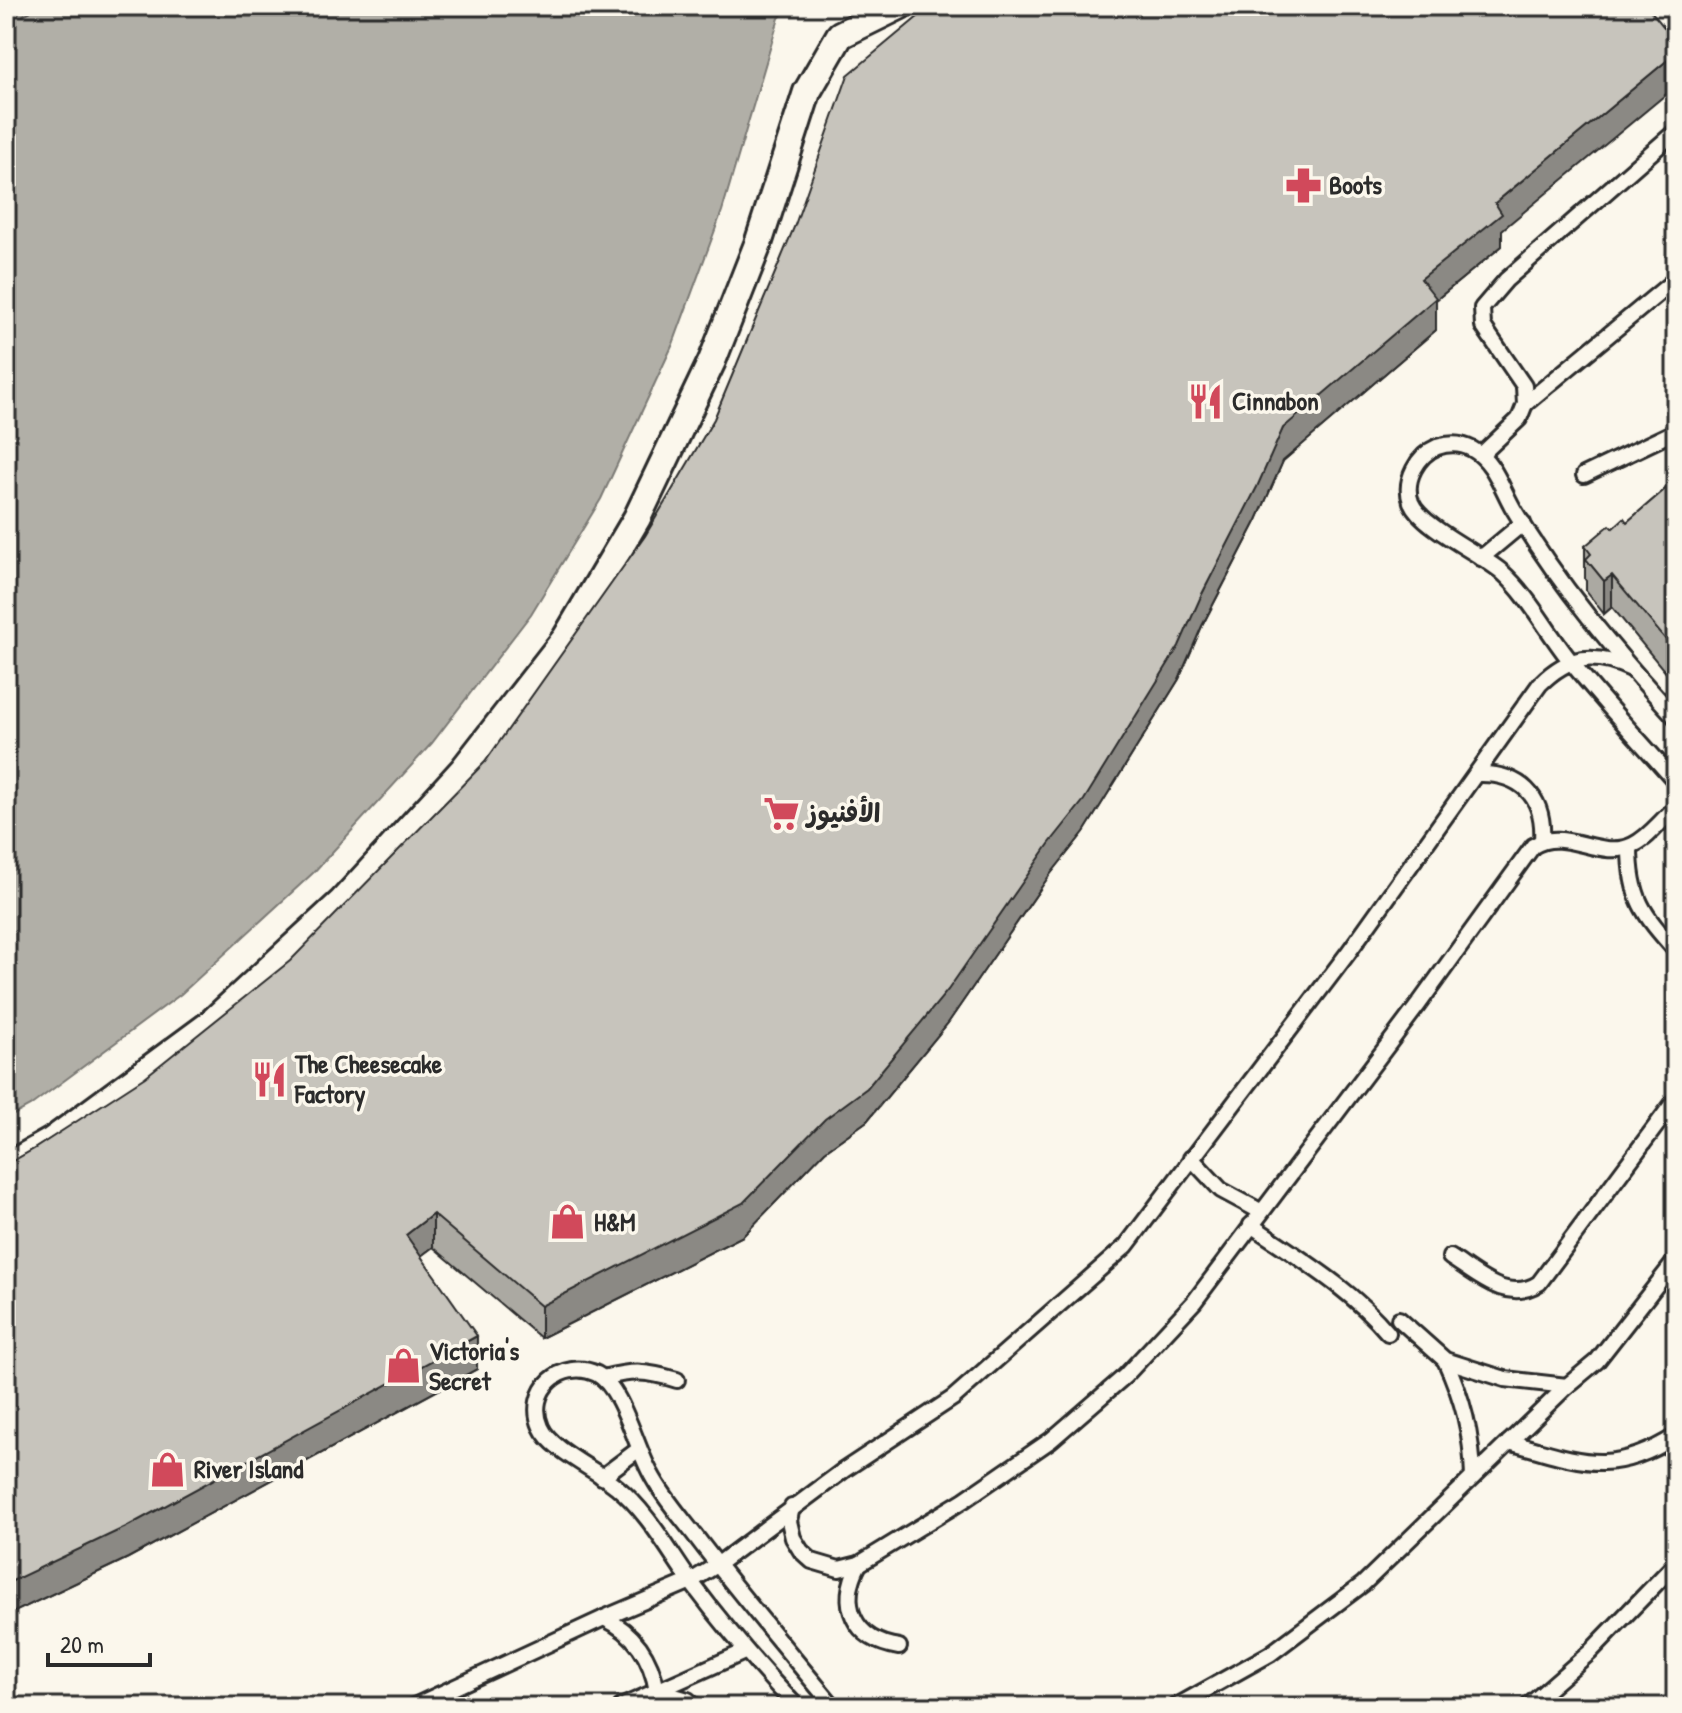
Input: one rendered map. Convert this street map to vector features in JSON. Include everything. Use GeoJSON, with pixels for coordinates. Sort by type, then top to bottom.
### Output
{"type":"FeatureCollection","features":[{"type":"Feature","properties":{"kind":"street"},"geometry":{"type":"LineString","coordinates":[[6,1167],[52,1141],[208,1026],[342,902],[463,770],[566,638],[637,518],[770,248],[807,92],[840,35],[899,6]]}},
{"type":"Feature","properties":{"kind":"lane"},"geometry":{"type":"LineString","coordinates":[[1482,454],[1519,419],[1525,404],[1524,386],[1483,326],[1482,308],[1506,280],[1676,131]]}},
{"type":"Feature","properties":{"kind":"lane"},"geometry":{"type":"LineString","coordinates":[[1525,404],[1676,279]]}},
{"type":"Feature","properties":{"kind":"lane"},"geometry":{"type":"LineString","coordinates":[[1584,475],[1676,431]]}},
{"type":"Feature","properties":{"kind":"lane"},"geometry":{"type":"LineString","coordinates":[[1676,718],[1631,669],[1554,569],[1482,454],[1465,445],[1446,444],[1428,451],[1415,465],[1409,483],[1411,502],[1426,520],[1502,572],[1571,662],[1676,782]]}},
{"type":"Feature","properties":{"kind":"lane"},"geometry":{"type":"LineString","coordinates":[[1481,558],[1523,523]]}},
{"type":"Feature","properties":{"kind":"lane"},"geometry":{"type":"LineString","coordinates":[[412,1707],[691,1581],[717,1565],[792,1507],[953,1398],[994,1364],[1126,1246],[1348,953],[1540,684],[1554,671],[1571,662],[1591,658],[1612,660],[1631,669]]}},
{"type":"Feature","properties":{"kind":"lane"},"geometry":{"type":"LineString","coordinates":[[1476,774],[1507,776],[1521,784],[1540,810],[1542,840]]}},
{"type":"Feature","properties":{"kind":"lane"},"geometry":{"type":"LineString","coordinates":[[792,1507],[789,1521],[793,1538],[812,1561],[839,1569],[859,1564],[964,1500],[1051,1440],[1125,1376],[1194,1302],[1418,1005],[1526,854],[1542,840],[1563,839],[1615,850],[1630,847],[1671,812],[1676,812]]}},
{"type":"Feature","properties":{"kind":"lane"},"geometry":{"type":"LineString","coordinates":[[1630,847],[1633,884],[1642,912],[1676,951]]}},
{"type":"Feature","properties":{"kind":"lane"},"geometry":{"type":"LineString","coordinates":[[1450,1257],[1502,1290],[1521,1291],[1539,1283],[1676,1099]]}},
{"type":"Feature","properties":{"kind":"lane"},"geometry":{"type":"LineString","coordinates":[[1191,1158],[1221,1190],[1260,1211]]}},
{"type":"Feature","properties":{"kind":"lane"},"geometry":{"type":"LineString","coordinates":[[1251,1225],[1357,1300],[1388,1333]]}},
{"type":"Feature","properties":{"kind":"lane"},"geometry":{"type":"LineString","coordinates":[[1175,1707],[1270,1654],[1363,1584],[1567,1386],[1597,1361],[1676,1260]]}},
{"type":"Feature","properties":{"kind":"lane"},"geometry":{"type":"LineString","coordinates":[[1399,1319],[1445,1360],[1458,1387],[1467,1417],[1473,1477]]}},
{"type":"Feature","properties":{"kind":"lane"},"geometry":{"type":"LineString","coordinates":[[1445,1360],[1505,1379],[1567,1386]]}},
{"type":"Feature","properties":{"kind":"lane"},"geometry":{"type":"LineString","coordinates":[[797,1707],[744,1652],[639,1509],[616,1486],[555,1443],[542,1430],[536,1412],[539,1393],[551,1378],[567,1370],[587,1369],[603,1378],[615,1393],[659,1488],[717,1565],[834,1707]]}},
{"type":"Feature","properties":{"kind":"lane"},"geometry":{"type":"LineString","coordinates":[[603,1378],[629,1371],[651,1372],[677,1380]]}},
{"type":"Feature","properties":{"kind":"lane"},"geometry":{"type":"LineString","coordinates":[[1509,1442],[1580,1461],[1604,1463],[1628,1460],[1651,1452],[1676,1436]]}},
{"type":"Feature","properties":{"kind":"lane"},"geometry":{"type":"LineString","coordinates":[[602,1477],[639,1449]]}},
{"type":"Feature","properties":{"kind":"lane"},"geometry":{"type":"LineString","coordinates":[[859,1564],[848,1594],[858,1625],[869,1637],[883,1645],[899,1647]]}},
{"type":"Feature","properties":{"kind":"lane"},"geometry":{"type":"LineString","coordinates":[[1527,1707],[1589,1653],[1675,1564]]}},
{"type":"Feature","properties":{"kind":"lane"},"geometry":{"type":"LineString","coordinates":[[604,1618],[630,1634],[640,1646],[648,1659],[657,1691]]}},
{"type":"Feature","properties":{"kind":"lane"},"geometry":{"type":"LineString","coordinates":[[621,1707],[744,1652]]}},
{"type":"Feature","properties":{"kind":"lane"},"geometry":{"type":"LineString","coordinates":[[657,1691],[688,1700],[695,1707]]}},
{"type":"Feature","properties":{"kind":"shaded area"},"geometry":{"type":"Polygon","coordinates":[[[6,6],[789,6],[779,18],[722,211],[673,344],[601,499],[531,614],[432,743],[313,873],[181,994],[30,1106],[6,1119],[6,6]]]}},
{"type":"Feature","properties":{"kind":"building","name":"الأفنيوز"},"geometry":{"type":"Polygon","coordinates":[[[931,6],[1647,6],[1676,42],[1676,53],[1495,203],[1502,214],[1421,279],[1436,298],[1283,428],[1179,646],[1084,800],[1049,844],[948,990],[867,1088],[825,1119],[743,1203],[541,1306],[433,1214],[406,1235],[477,1336],[128,1526],[6,1584],[6,1165],[145,1077],[290,961],[485,762],[645,536],[714,419],[795,225],[848,75],[931,6]]]}},
{"type":"Feature","properties":{"kind":"building"},"geometry":{"type":"Polygon","coordinates":[[[1676,480],[1676,652],[1612,575],[1604,581],[1586,559],[1591,554],[1585,546],[1610,525],[1613,528],[1624,518],[1627,522],[1676,480]]]}},
{"type":"Feature","properties":{"kind":"ferry route"},"geometry":{"type":"LineString","coordinates":[[6,24],[41,6]]}},
{"type":"Feature","properties":{"kind":"place","name":"Boots"},"geometry":{"type":"Point","coordinates":[1303,185]}},
{"type":"Feature","properties":{"kind":"place","name":"Cinnabon"},"geometry":{"type":"Point","coordinates":[1206,401]}},
{"type":"Feature","properties":{"kind":"place","name":"الأفنيوز"},"geometry":{"type":"Point","coordinates":[781,813]}},
{"type":"Feature","properties":{"kind":"place","name":"The Cheesecake Factory"},"geometry":{"type":"Point","coordinates":[269,1079]}},
{"type":"Feature","properties":{"kind":"place","name":"H&M"},"geometry":{"type":"Point","coordinates":[568,1222]}},
{"type":"Feature","properties":{"kind":"place","name":"Victoria's Secret"},"geometry":{"type":"Point","coordinates":[403,1366]}},
{"type":"Feature","properties":{"kind":"place","name":"River Island"},"geometry":{"type":"Point","coordinates":[168,1469]}}]}
